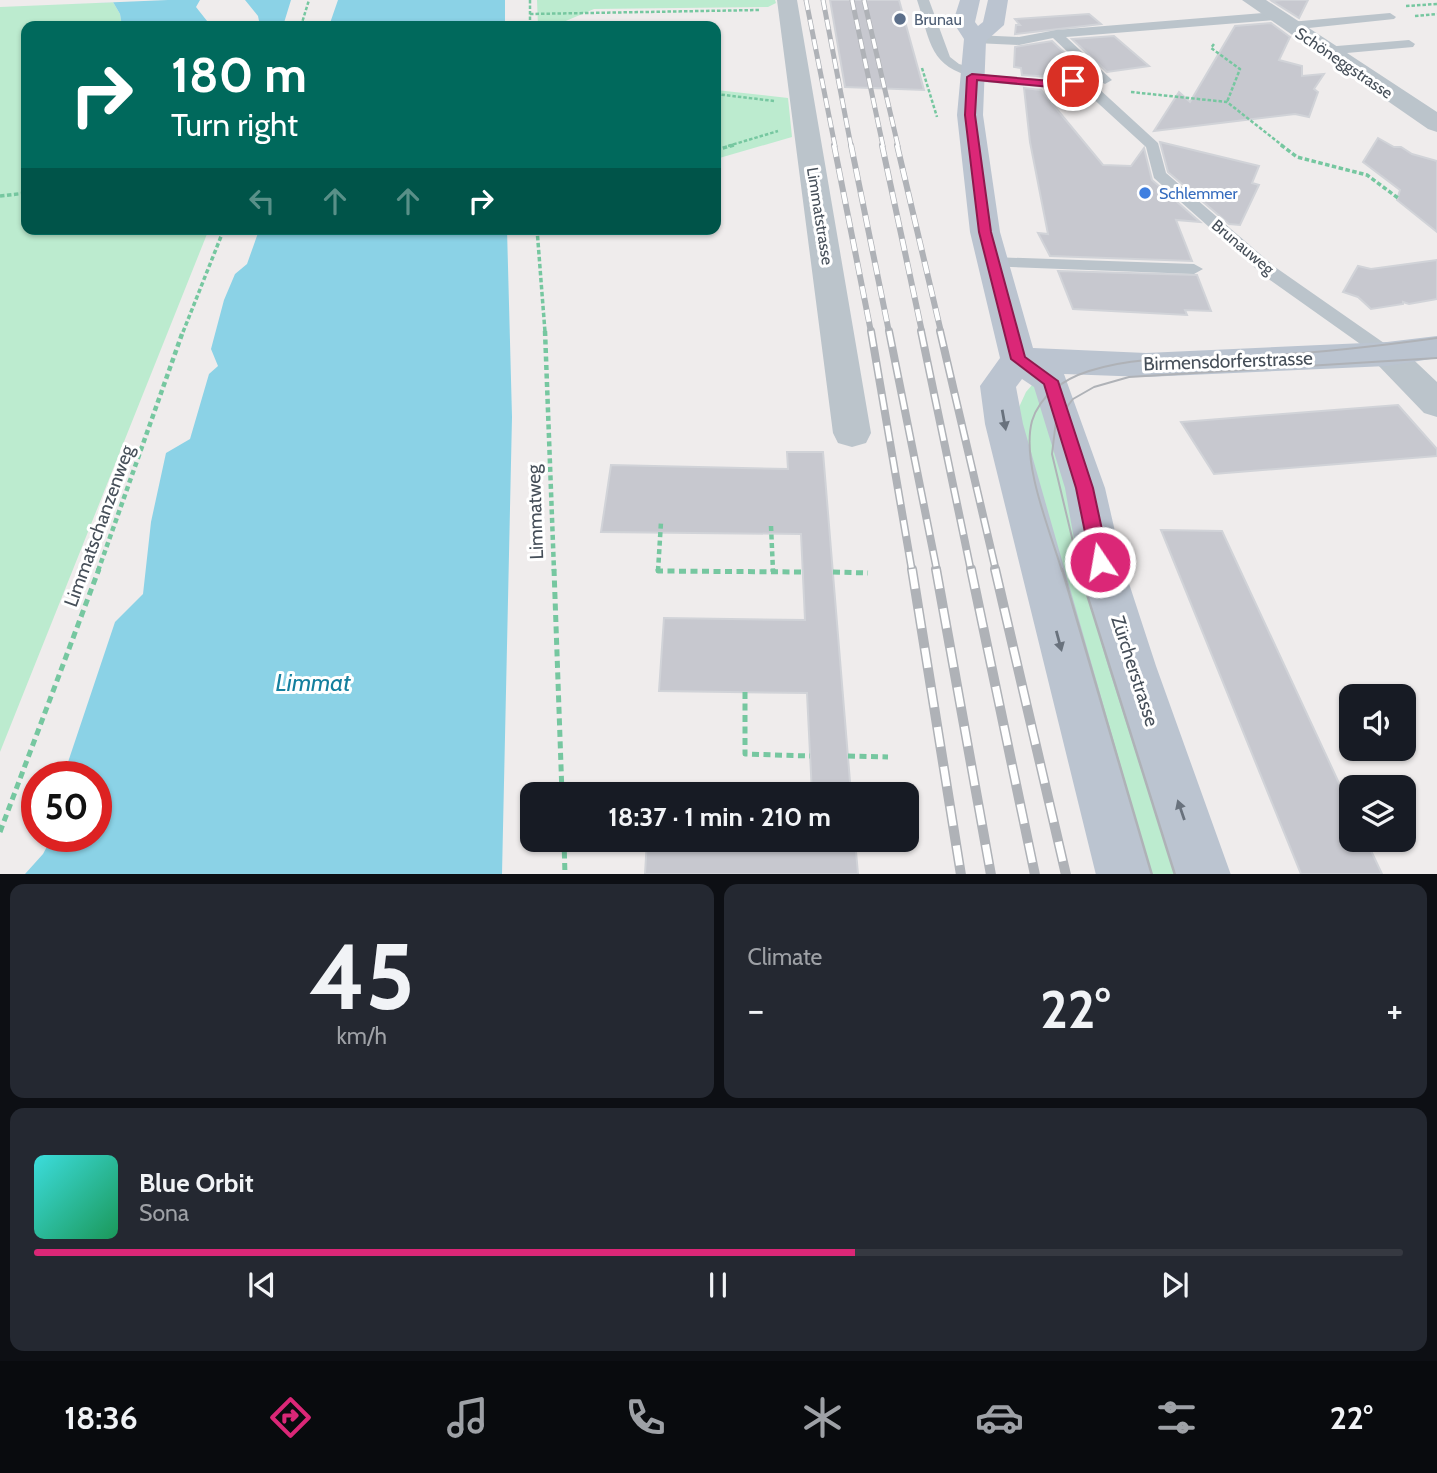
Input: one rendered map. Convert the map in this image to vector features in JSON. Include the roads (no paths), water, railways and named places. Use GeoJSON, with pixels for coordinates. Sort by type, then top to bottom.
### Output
{"type":"FeatureCollection","features":[{"type":"Feature","properties":{"kind":"main road"},"geometry":{"type":"LineString","coordinates":[[971,0],[964,22],[975,39],[972,143],[992,262],[1018,359],[998,386],[1004,424],[1124,874]]}},
{"type":"Feature","properties":{"kind":"main road"},"geometry":{"type":"LineString","coordinates":[[975,39],[993,25],[998,0]]}},
{"type":"Feature","properties":{"kind":"main road","name":"Birmensdorferstrasse"},"geometry":{"type":"LineString","coordinates":[[1018,359],[1135,365],[1387,354],[1437,347]]}},
{"type":"Feature","properties":{"kind":"main road","name":"Zürcherstrasse"},"geometry":{"type":"LineString","coordinates":[[1018,359],[1050,381],[1085,488],[1100,562],[1132,666],[1203,874]]}},
{"type":"Feature","properties":{"kind":"street","name":"Schöneggstrasse"},"geometry":{"type":"LineString","coordinates":[[1252,0],[1437,124]]}},
{"type":"Feature","properties":{"kind":"street","name":"Limmatstrasse"},"geometry":{"type":"LineString","coordinates":[[788,5],[852,433]]}},
{"type":"Feature","properties":{"kind":"street"},"geometry":{"type":"LineString","coordinates":[[1387,354],[1437,404]]}},
{"type":"Feature","properties":{"kind":"lane"},"geometry":{"type":"LineString","coordinates":[[923,0],[944,59],[954,67],[972,74],[1051,84],[1098,83]]}},
{"type":"Feature","properties":{"kind":"lane"},"geometry":{"type":"LineString","coordinates":[[975,39],[1019,41],[1056,34],[1390,17]]}},
{"type":"Feature","properties":{"kind":"lane","name":"Brunauweg"},"geometry":{"type":"LineString","coordinates":[[1056,34],[1153,146],[1159,175],[1269,271],[1387,354]]}},
{"type":"Feature","properties":{"kind":"lane"},"geometry":{"type":"LineString","coordinates":[[1325,51],[1409,44]]}},
{"type":"Feature","properties":{"kind":"lane"},"geometry":{"type":"LineString","coordinates":[[992,262],[1194,269]]}},
{"type":"Feature","properties":{"kind":"water"},"geometry":{"type":"Polygon","coordinates":[[[0,0],[200,0],[196,7],[207,21],[121,21],[113,2],[0,6],[0,0]]]}},
{"type":"Feature","properties":{"kind":"water"},"geometry":{"type":"Polygon","coordinates":[[[245,0],[291,0],[285,21],[259,21],[245,0]]]}},
{"type":"Feature","properties":{"kind":"water"},"geometry":{"type":"Polygon","coordinates":[[[338,0],[505,0],[505,21],[331,21],[338,0]]]}},
{"type":"Feature","properties":{"kind":"water","name":"Limmat"},"geometry":{"type":"Polygon","coordinates":[[[257,235],[507,235],[512,417],[502,874],[25,874],[44,852],[112,852],[112,761],[68,761],[115,622],[143,594],[151,522],[166,453],[190,439],[209,374],[218,366],[211,349],[224,300],[235,274],[247,264],[257,235]]]}},
{"type":"Feature","properties":{"kind":"tram line"},"geometry":{"type":"LineString","coordinates":[[1062,571],[1038,496],[1030,456],[1032,421],[1041,403],[1062,383],[1089,371],[1126,362],[1291,354],[1437,338]]}},
{"type":"Feature","properties":{"kind":"tram line"},"geometry":{"type":"LineString","coordinates":[[1080,571],[1052,454],[1056,421],[1073,399],[1094,387],[1129,377],[1437,358]]}},
{"type":"Feature","properties":{"kind":"tram line"},"geometry":{"type":"LineString","coordinates":[[1062,569],[1152,874]]}},
{"type":"Feature","properties":{"kind":"tram line"},"geometry":{"type":"LineString","coordinates":[[1079,569],[1175,874]]}},
{"type":"Feature","properties":{"kind":"railway"},"geometry":{"type":"LineString","coordinates":[[806,0],[835,146]]}},
{"type":"Feature","properties":{"kind":"railway"},"geometry":{"type":"LineString","coordinates":[[823,0],[851,146]]}},
{"type":"Feature","properties":{"kind":"railway"},"geometry":{"type":"LineString","coordinates":[[852,0],[883,146]]}},
{"type":"Feature","properties":{"kind":"railway"},"geometry":{"type":"LineString","coordinates":[[864,0],[898,146]]}},
{"type":"Feature","properties":{"kind":"railway"},"geometry":{"type":"LineString","coordinates":[[834,145],[871,332]]}},
{"type":"Feature","properties":{"kind":"railway"},"geometry":{"type":"LineString","coordinates":[[851,145],[889,332]]}},
{"type":"Feature","properties":{"kind":"railway"},"geometry":{"type":"LineString","coordinates":[[882,145],[922,332]]}},
{"type":"Feature","properties":{"kind":"railway"},"geometry":{"type":"LineString","coordinates":[[897,145],[941,332]]}},
{"type":"Feature","properties":{"kind":"railway"},"geometry":{"type":"LineString","coordinates":[[871,331],[912,571]]}},
{"type":"Feature","properties":{"kind":"railway"},"geometry":{"type":"LineString","coordinates":[[889,331],[937,571]]}},
{"type":"Feature","properties":{"kind":"railway"},"geometry":{"type":"LineString","coordinates":[[921,331],[971,571]]}},
{"type":"Feature","properties":{"kind":"railway"},"geometry":{"type":"LineString","coordinates":[[940,331],[996,571]]}},
{"type":"Feature","properties":{"kind":"railway"},"geometry":{"type":"LineString","coordinates":[[912,569],[961,874]]}},
{"type":"Feature","properties":{"kind":"railway"},"geometry":{"type":"LineString","coordinates":[[936,569],[991,874]]}},
{"type":"Feature","properties":{"kind":"railway"},"geometry":{"type":"LineString","coordinates":[[971,569],[1035,874]]}},
{"type":"Feature","properties":{"kind":"railway"},"geometry":{"type":"LineString","coordinates":[[995,569],[1066,874]]}},
{"type":"Feature","properties":{"kind":"place","name":"Brunau"},"geometry":{"type":"Point","coordinates":[900,19]}},
{"type":"Feature","properties":{"kind":"place","name":"Schlemmer"},"geometry":{"type":"Point","coordinates":[1145,193]}}]}
